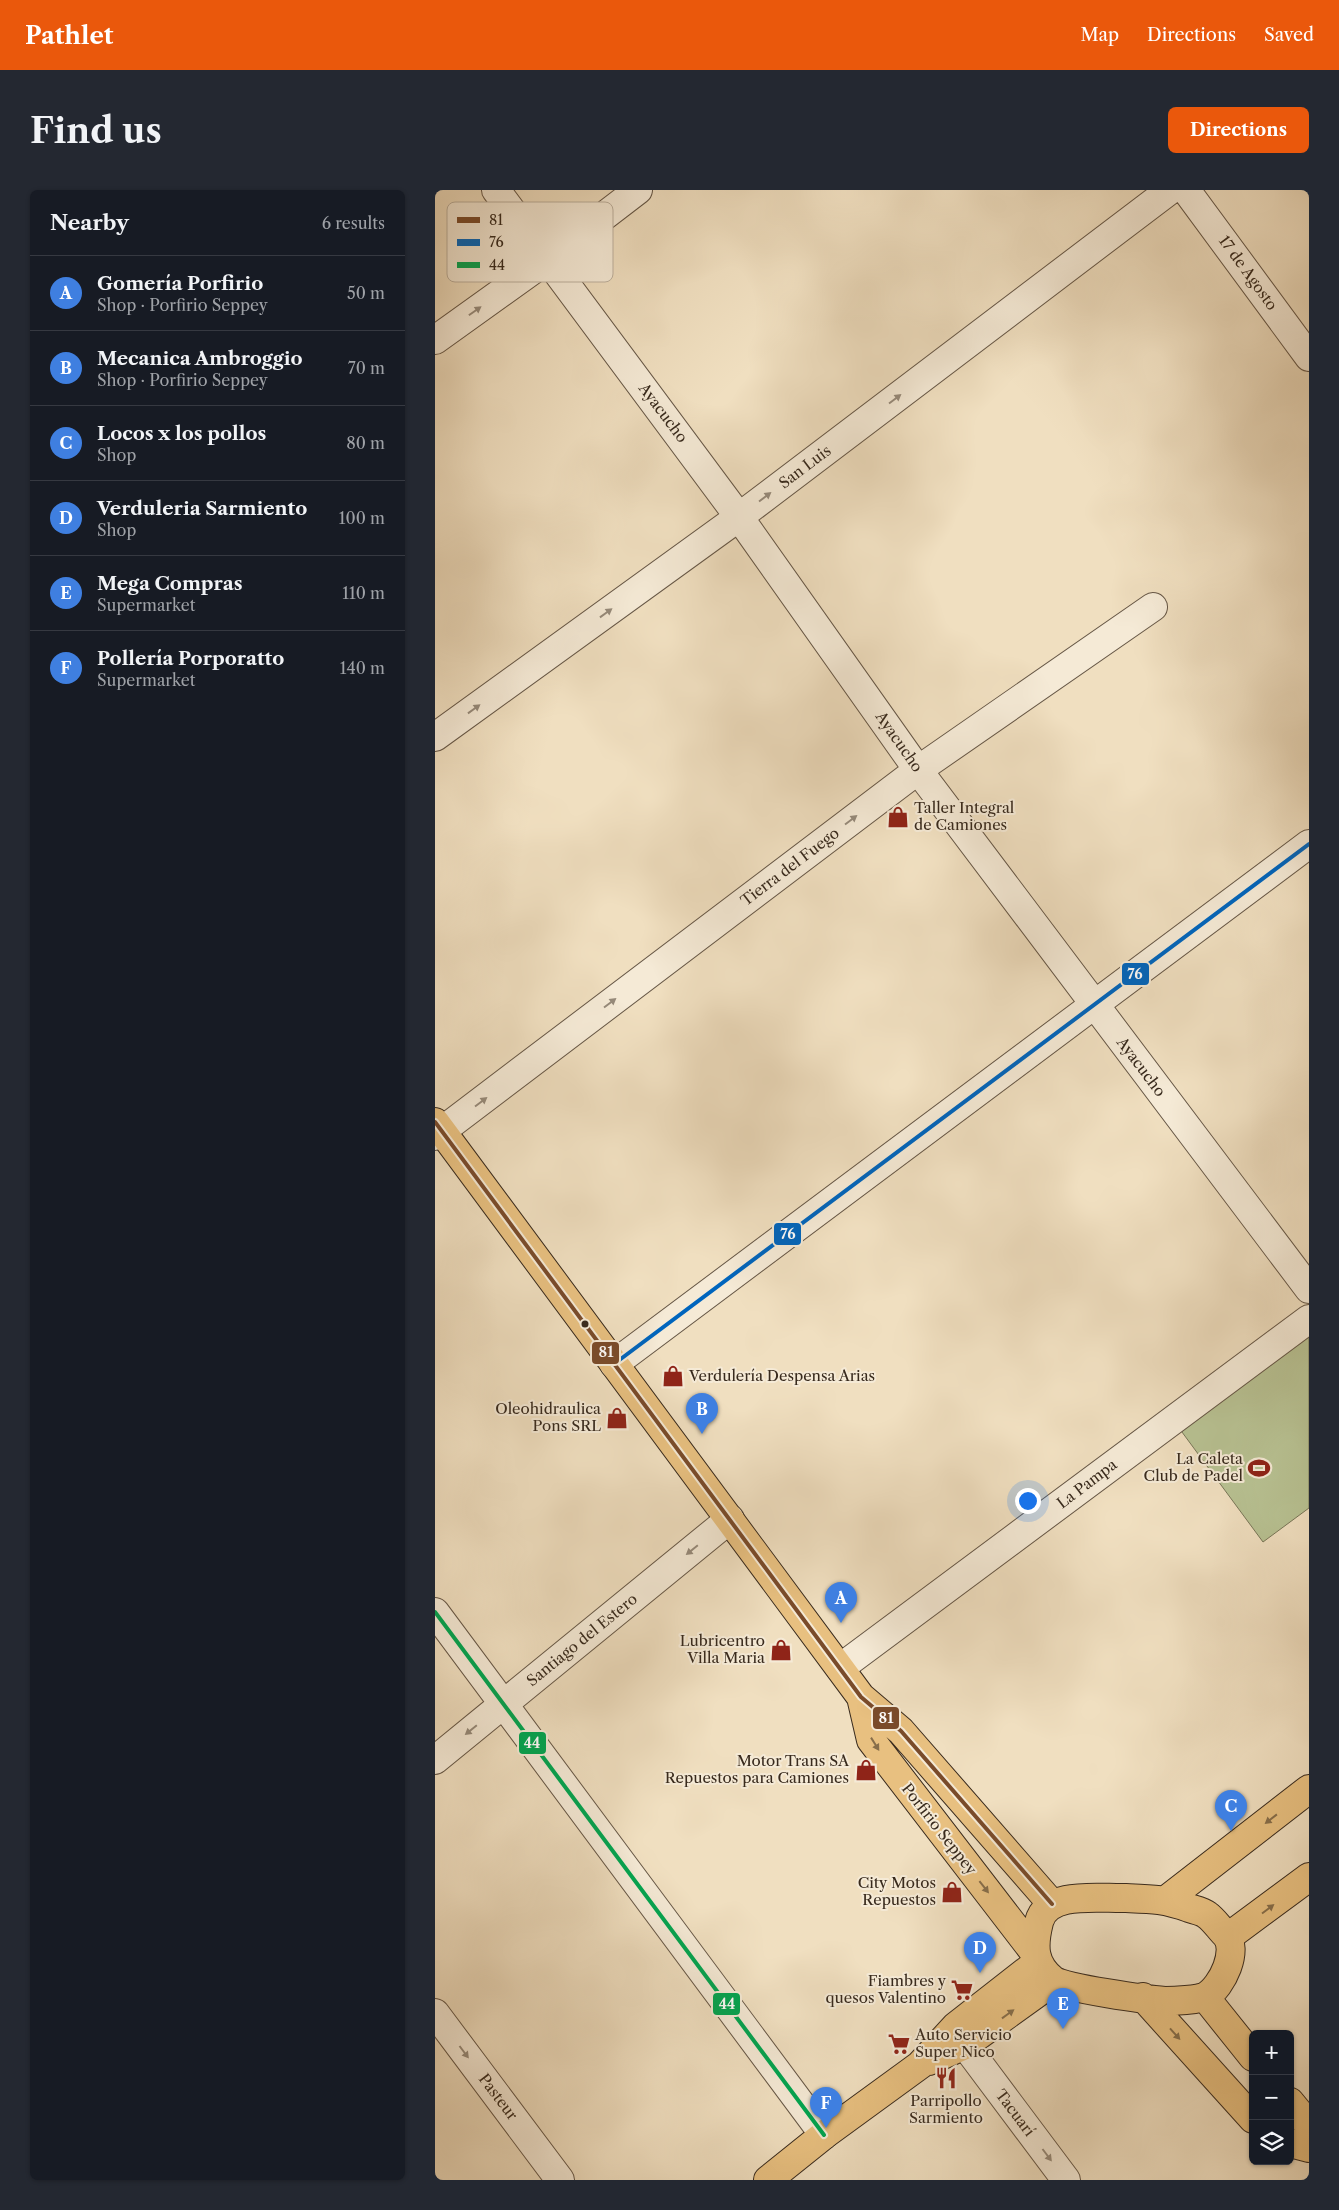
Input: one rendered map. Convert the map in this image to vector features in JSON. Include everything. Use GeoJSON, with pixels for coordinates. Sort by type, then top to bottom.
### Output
{"type":"FeatureCollection","features":[{"type":"Feature","properties":{"kind":"main road","name":"Porfirio Seppey"},"geometry":{"type":"LineString","coordinates":[[437,1130],[730,1519],[861,1697],[901,1731],[1051,1904]]}},
{"type":"Feature","properties":{"kind":"main road","name":"Porfirio Seppey"},"geometry":{"type":"LineString","coordinates":[[861,1697],[871,1740],[1042,1965]]}},
{"type":"Feature","properties":{"kind":"main road"},"geometry":{"type":"LineString","coordinates":[[1166,1900],[1309,1788]]}},
{"type":"Feature","properties":{"kind":"main road"},"geometry":{"type":"LineString","coordinates":[[1228,1937],[1265,1912],[1309,1877]]}},
{"type":"Feature","properties":{"kind":"main road"},"geometry":{"type":"LineString","coordinates":[[920,2064],[965,2045],[1042,1965],[1040,1915],[1051,1904],[1066,1899],[1166,1900],[1206,1914],[1228,1937],[1231,1957],[1221,1981],[1205,1997],[1165,2001],[1071,1987],[1042,1965]]}},
{"type":"Feature","properties":{"kind":"main road"},"geometry":{"type":"LineString","coordinates":[[769,2180],[824,2135],[920,2064],[955,2026],[1042,1965]]}},
{"type":"Feature","properties":{"kind":"main road"},"geometry":{"type":"LineString","coordinates":[[1205,1997],[1249,2052]]}},
{"type":"Feature","properties":{"kind":"main road"},"geometry":{"type":"LineString","coordinates":[[1143,1998],[1249,2115]]}},
{"type":"Feature","properties":{"kind":"main road"},"geometry":{"type":"LineString","coordinates":[[1294,2107],[1309,2125]]}},
{"type":"Feature","properties":{"kind":"main road"},"geometry":{"type":"LineString","coordinates":[[1294,2144],[1309,2148]]}},
{"type":"Feature","properties":{"kind":"street","name":"Ayacucho"},"geometry":{"type":"LineString","coordinates":[[496,190],[505,202]]}},
{"type":"Feature","properties":{"kind":"street"},"geometry":{"type":"LineString","coordinates":[[613,209],[638,190]]}},
{"type":"Feature","properties":{"kind":"street","name":"San Luis"},"geometry":{"type":"LineString","coordinates":[[435,737],[739,516],[1170,190]]}},
{"type":"Feature","properties":{"kind":"street","name":"17 de Agosto"},"geometry":{"type":"LineString","coordinates":[[1186,190],[1309,357]]}},
{"type":"Feature","properties":{"kind":"street"},"geometry":{"type":"LineString","coordinates":[[435,340],[516,282]]}},
{"type":"Feature","properties":{"kind":"street","name":"Ayacucho"},"geometry":{"type":"LineString","coordinates":[[565,282],[739,516],[918,770],[1309,1289]]}},
{"type":"Feature","properties":{"kind":"street","name":"Tierra del Fuego"},"geometry":{"type":"LineString","coordinates":[[437,1130],[918,770],[1153,607]]}},
{"type":"Feature","properties":{"kind":"street"},"geometry":{"type":"LineString","coordinates":[[614,1364],[1309,844]]}},
{"type":"Feature","properties":{"kind":"street","name":"La Pampa"},"geometry":{"type":"LineString","coordinates":[[840,1668],[1309,1318]]}},
{"type":"Feature","properties":{"kind":"street","name":"Santiago del Estero"},"geometry":{"type":"LineString","coordinates":[[435,1760],[730,1519]]}},
{"type":"Feature","properties":{"kind":"street"},"geometry":{"type":"LineString","coordinates":[[435,1612],[824,2135]]}},
{"type":"Feature","properties":{"kind":"street","name":"Pasteur"},"geometry":{"type":"LineString","coordinates":[[435,2013],[560,2180]]}},
{"type":"Feature","properties":{"kind":"street","name":"Tacuarí"},"geometry":{"type":"LineString","coordinates":[[965,2045],[1065,2180]]}},
{"type":"Feature","properties":{"kind":"green space","name":"La Caleta Club de Padel"},"geometry":{"type":"Polygon","coordinates":[[[1309,1333],[1309,1508],[1263,1542],[1179,1428],[1309,1333]]]}},
{"type":"Feature","properties":{"kind":"transit line","name":"76"},"geometry":{"type":"LineString","coordinates":[[614,1364],[1309,844]]}},
{"type":"Feature","properties":{"kind":"transit line","name":"81"},"geometry":{"type":"LineString","coordinates":[[435,1122],[861,1697],[901,1731],[1052,1904]]}},
{"type":"Feature","properties":{"kind":"transit line","name":"44"},"geometry":{"type":"LineString","coordinates":[[435,1612],[824,2135]]}},
{"type":"Feature","properties":{"kind":"place","name":"Taller Integral de Camiones"},"geometry":{"type":"Point","coordinates":[898,817]}},
{"type":"Feature","properties":{"kind":"place","name":"Verdulería Despensa Arias"},"geometry":{"type":"Point","coordinates":[673,1376]}},
{"type":"Feature","properties":{"kind":"place","name":"Oleohidraulica Pons SRL"},"geometry":{"type":"Point","coordinates":[617,1418]}},
{"type":"Feature","properties":{"kind":"place","name":"Mecanica Ambroggio"},"geometry":{"type":"Point","coordinates":[702,1434]}},
{"type":"Feature","properties":{"kind":"place","name":"La Caleta Club de Padel"},"geometry":{"type":"Point","coordinates":[1259,1468]}},
{"type":"Feature","properties":{"kind":"place","name":"Gomería Porfirio"},"geometry":{"type":"Point","coordinates":[841,1623]}},
{"type":"Feature","properties":{"kind":"place","name":"Lubricentro Villa Maria"},"geometry":{"type":"Point","coordinates":[781,1650]}},
{"type":"Feature","properties":{"kind":"place","name":"Motor Trans SA Repuestos para Camiones"},"geometry":{"type":"Point","coordinates":[866,1770]}},
{"type":"Feature","properties":{"kind":"place","name":"Locos x los pollos"},"geometry":{"type":"Point","coordinates":[1231,1831]}},
{"type":"Feature","properties":{"kind":"place","name":"City Motos Repuestos"},"geometry":{"type":"Point","coordinates":[952,1892]}},
{"type":"Feature","properties":{"kind":"place","name":"Verduleria Sarmiento"},"geometry":{"type":"Point","coordinates":[980,1973]}},
{"type":"Feature","properties":{"kind":"place","name":"Fiambres y quesos Valentino"},"geometry":{"type":"Point","coordinates":[962,1990]}},
{"type":"Feature","properties":{"kind":"place","name":"Mega Compras"},"geometry":{"type":"Point","coordinates":[1063,2029]}},
{"type":"Feature","properties":{"kind":"place","name":"Auto Servicio Super Nico"},"geometry":{"type":"Point","coordinates":[899,2044]}},
{"type":"Feature","properties":{"kind":"place","name":"Parripollo Sarmiento"},"geometry":{"type":"Point","coordinates":[946,2078]}},
{"type":"Feature","properties":{"kind":"place","name":"Pollería Porporatto"},"geometry":{"type":"Point","coordinates":[826,2128]}}]}
